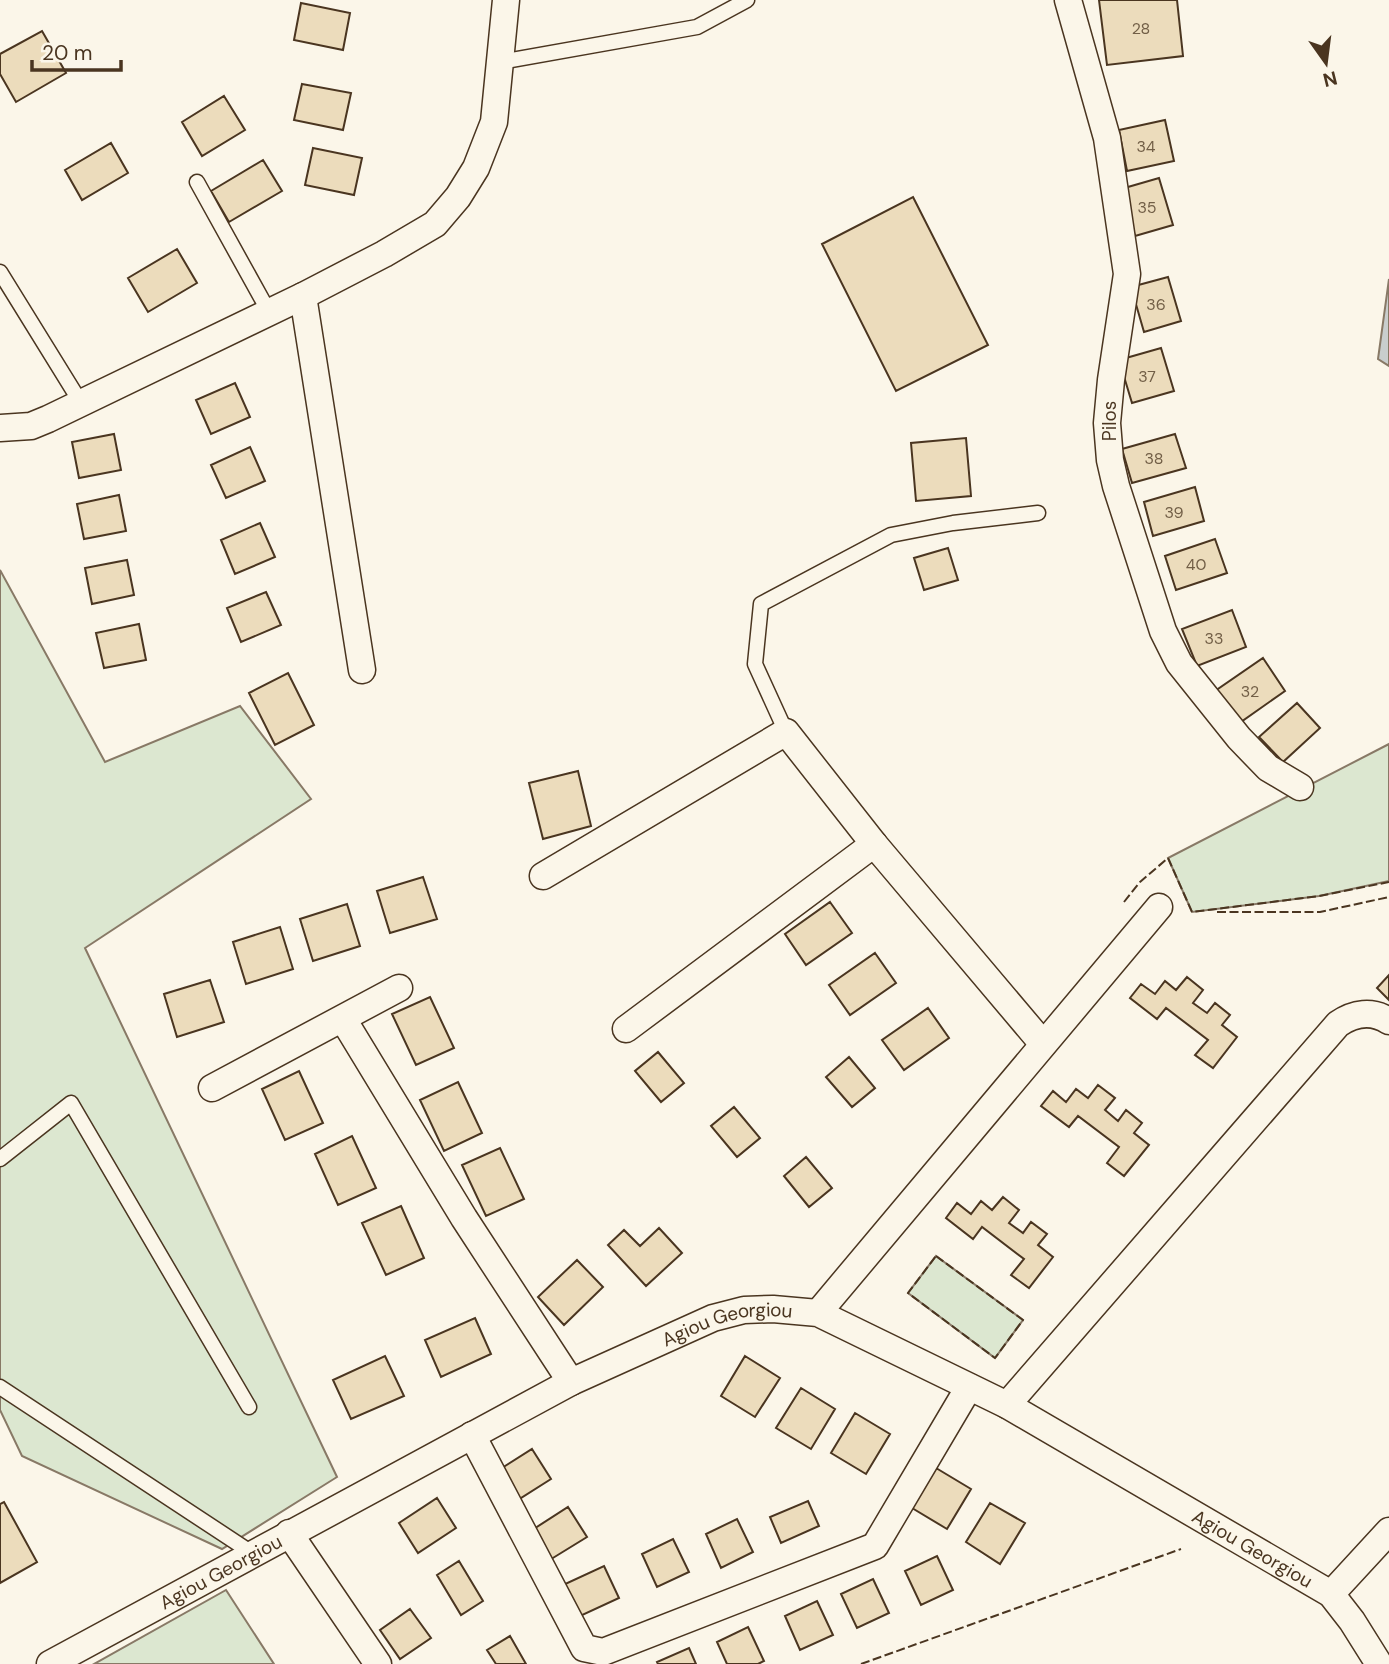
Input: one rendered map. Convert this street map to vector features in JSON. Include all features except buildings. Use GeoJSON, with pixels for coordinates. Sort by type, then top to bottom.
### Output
{"type":"FeatureCollection","features":[{"type":"Feature","properties":{"kind":"street"},"geometry":{"type":"LineString","coordinates":[[0,428],[30,426],[81,403],[303,296],[435,224],[476,169],[494,122],[506,0]]}},
{"type":"Feature","properties":{"kind":"street","name":"Pilos"},"geometry":{"type":"LineString","coordinates":[[1068,0],[1107,138],[1127,274],[1107,423],[1110,460],[1116,486],[1164,631],[1179,663],[1238,738],[1269,768],[1300,787]]}},
{"type":"Feature","properties":{"kind":"street"},"geometry":{"type":"LineString","coordinates":[[303,296],[362,670]]}},
{"type":"Feature","properties":{"kind":"street"},"geometry":{"type":"LineString","coordinates":[[543,876],[786,732],[874,844],[1042,1044]]}},
{"type":"Feature","properties":{"kind":"street"},"geometry":{"type":"LineString","coordinates":[[626,1029],[874,844]]}},
{"type":"Feature","properties":{"kind":"street"},"geometry":{"type":"LineString","coordinates":[[818,1313],[1159,907]]}},
{"type":"Feature","properties":{"kind":"street"},"geometry":{"type":"LineString","coordinates":[[212,1087],[398,988]]}},
{"type":"Feature","properties":{"kind":"street"},"geometry":{"type":"LineString","coordinates":[[1007,1405],[1338,1024],[1351,1015],[1382,1016],[1389,1021]]}},
{"type":"Feature","properties":{"kind":"street"},"geometry":{"type":"LineString","coordinates":[[342,1019],[464,1217],[571,1382]]}},
{"type":"Feature","properties":{"kind":"street","name":"Agiou Georgiou"},"geometry":{"type":"LineString","coordinates":[[50,1664],[571,1382],[713,1318],[744,1310],[773,1309],[818,1313],[1007,1405],[1331,1594],[1379,1664]]}},
{"type":"Feature","properties":{"kind":"street"},"geometry":{"type":"LineString","coordinates":[[472,1435],[584,1648],[603,1652],[875,1546],[969,1387]]}},
{"type":"Feature","properties":{"kind":"street"},"geometry":{"type":"LineString","coordinates":[[1331,1594],[1389,1531]]}},
{"type":"Feature","properties":{"kind":"street"},"geometry":{"type":"LineString","coordinates":[[289,1533],[378,1664]]}},
{"type":"Feature","properties":{"kind":"lane"},"geometry":{"type":"LineString","coordinates":[[500,62],[697,27],[747,0]]}},
{"type":"Feature","properties":{"kind":"lane"},"geometry":{"type":"LineString","coordinates":[[197,182],[269,312]]}},
{"type":"Feature","properties":{"kind":"lane"},"geometry":{"type":"LineString","coordinates":[[0,272],[81,403]]}},
{"type":"Feature","properties":{"kind":"lane"},"geometry":{"type":"LineString","coordinates":[[786,732],[755,664],[761,604],[891,535],[953,523],[1038,513]]}},
{"type":"Feature","properties":{"kind":"lane"},"geometry":{"type":"LineString","coordinates":[[0,1159],[71,1103],[249,1407]]}},
{"type":"Feature","properties":{"kind":"lane"},"geometry":{"type":"LineString","coordinates":[[0,1387],[252,1553]]}},
{"type":"Feature","properties":{"kind":"green space"},"geometry":{"type":"Polygon","coordinates":[[[0,570],[105,762],[240,706],[311,799],[85,948],[337,1477],[222,1549],[22,1456],[0,1410],[0,570]]]}},
{"type":"Feature","properties":{"kind":"green space"},"geometry":{"type":"Polygon","coordinates":[[[1389,744],[1389,881],[1319,896],[1192,912],[1168,858],[1389,744]]]}},
{"type":"Feature","properties":{"kind":"green space"},"geometry":{"type":"Polygon","coordinates":[[[936,1256],[1023,1320],[995,1358],[908,1293],[936,1256]]]}},
{"type":"Feature","properties":{"kind":"green space"},"geometry":{"type":"Polygon","coordinates":[[[226,1590],[274,1664],[94,1664],[226,1590]]]}},
{"type":"Feature","properties":{"kind":"shaded area"},"geometry":{"type":"Polygon","coordinates":[[[1389,279],[1389,366],[1378,359],[1389,279]]]}},
{"type":"Feature","properties":{"kind":"fence"},"geometry":{"type":"LineString","coordinates":[[1124,902],[1140,882],[1168,858],[1192,912],[1319,896],[1389,882]]}},
{"type":"Feature","properties":{"kind":"fence"},"geometry":{"type":"LineString","coordinates":[[1217,912],[1320,912],[1389,897]]}},
{"type":"Feature","properties":{"kind":"fence"},"geometry":{"type":"LineString","coordinates":[[936,1256],[1023,1320],[995,1358],[908,1293],[936,1256]]}},
{"type":"Feature","properties":{"kind":"fence"},"geometry":{"type":"LineString","coordinates":[[861,1664],[1181,1549]]}}]}
